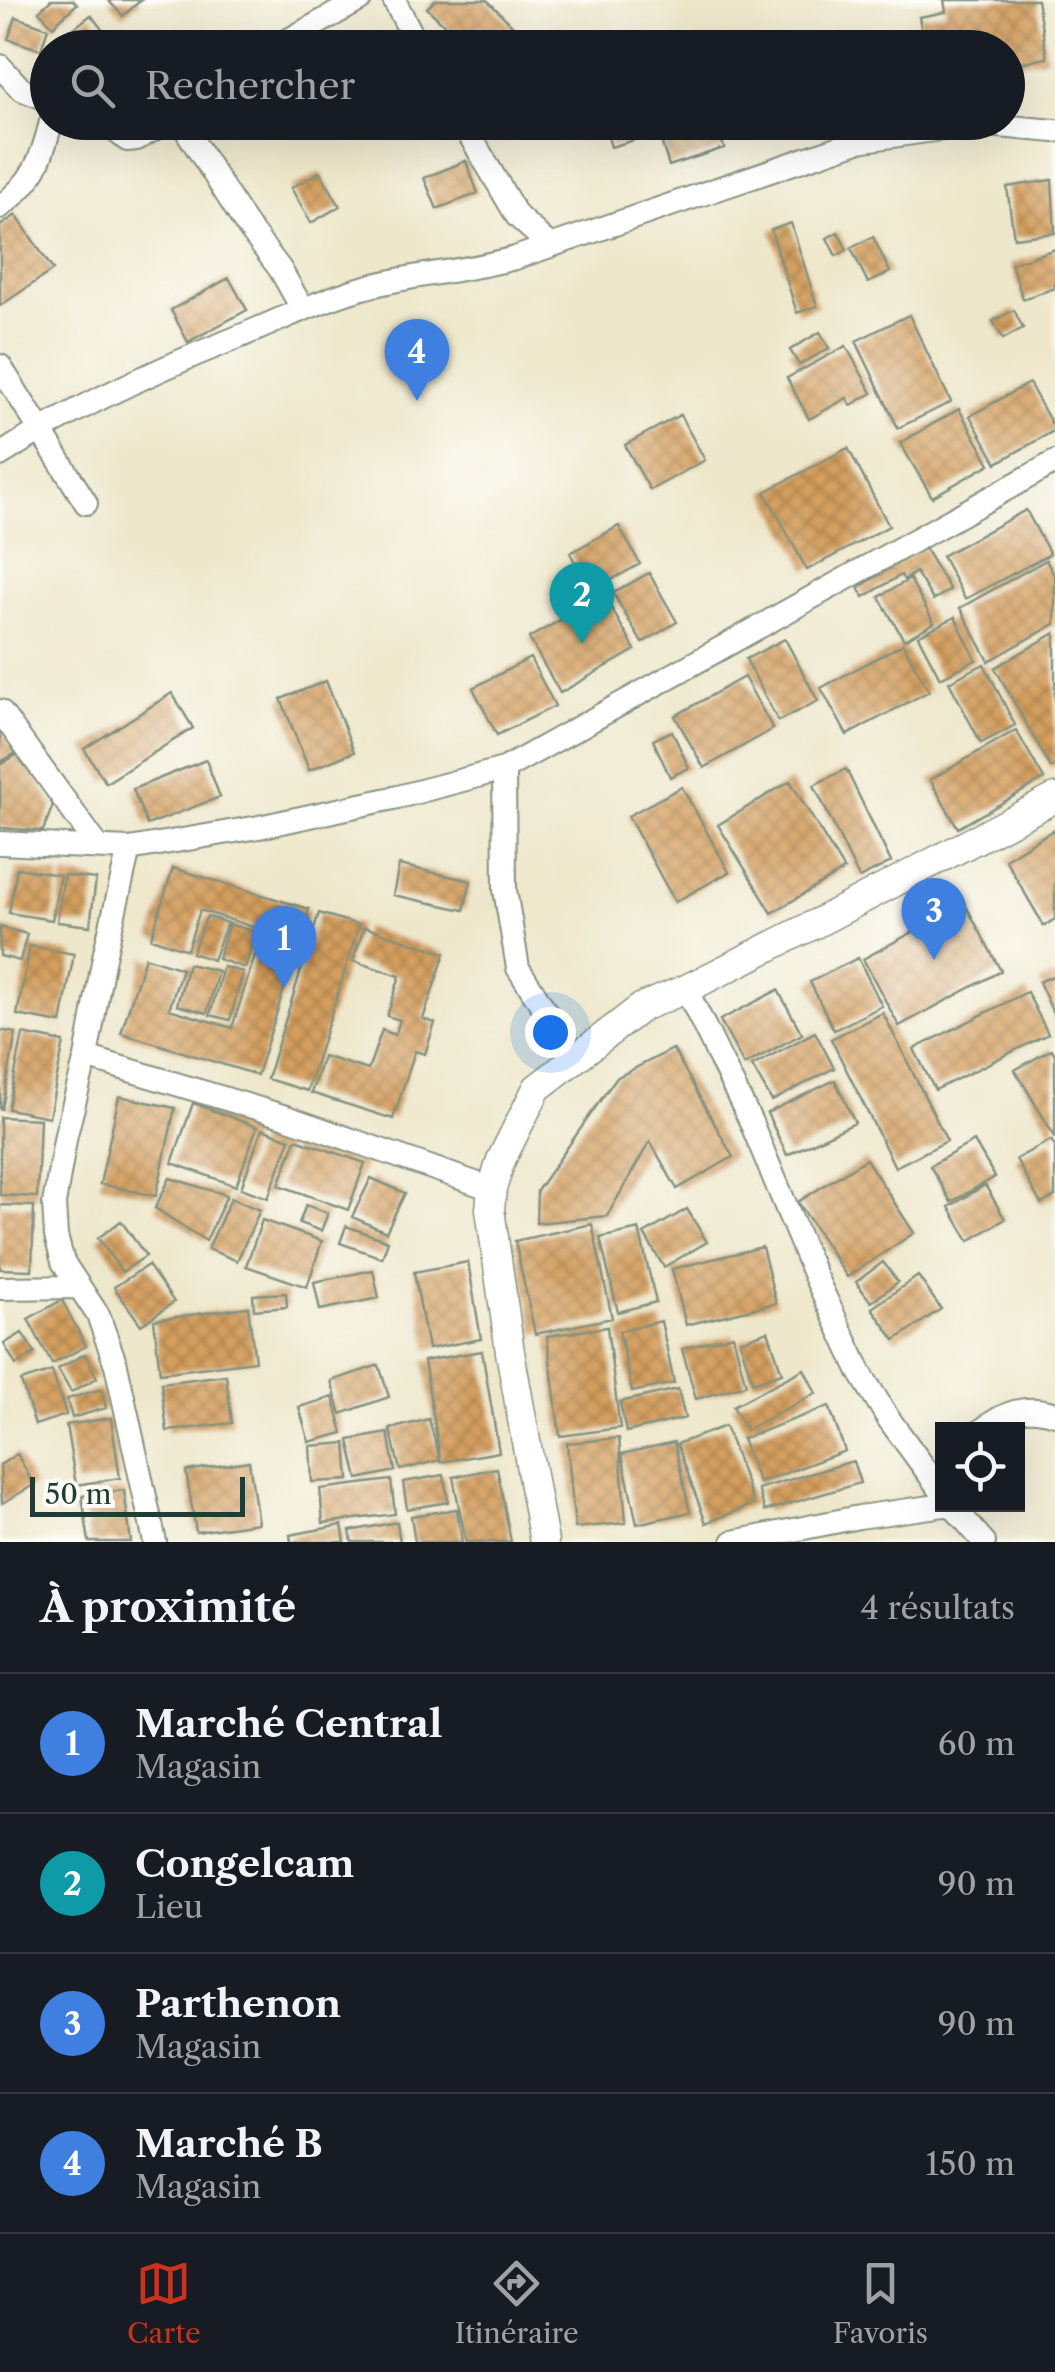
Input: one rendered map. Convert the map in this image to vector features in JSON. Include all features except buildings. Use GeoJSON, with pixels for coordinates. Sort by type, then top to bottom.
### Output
{"type":"FeatureCollection","features":[{"type":"Feature","properties":{"kind":"street"},"geometry":{"type":"LineString","coordinates":[[306,30],[360,0]]}},
{"type":"Feature","properties":{"kind":"street"},"geometry":{"type":"LineString","coordinates":[[394,0],[410,30]]}},
{"type":"Feature","properties":{"kind":"street"},"geometry":{"type":"LineString","coordinates":[[0,66],[30,92]]}},
{"type":"Feature","properties":{"kind":"street"},"geometry":{"type":"LineString","coordinates":[[1025,129],[1055,132]]}},
{"type":"Feature","properties":{"kind":"street"},"geometry":{"type":"LineString","coordinates":[[0,207],[25,188],[46,140]]}},
{"type":"Feature","properties":{"kind":"street"},"geometry":{"type":"LineString","coordinates":[[192,140],[245,223],[280,268],[302,308]]}},
{"type":"Feature","properties":{"kind":"street"},"geometry":{"type":"LineString","coordinates":[[473,140],[517,216],[549,245]]}},
{"type":"Feature","properties":{"kind":"street"},"geometry":{"type":"LineString","coordinates":[[0,454],[42,428],[178,360],[302,308],[361,288],[478,268],[865,140]]}},
{"type":"Feature","properties":{"kind":"street"},"geometry":{"type":"LineString","coordinates":[[0,366],[86,502]]}},
{"type":"Feature","properties":{"kind":"street"},"geometry":{"type":"LineString","coordinates":[[0,843],[129,849],[259,828],[504,770],[1055,462]]}},
{"type":"Feature","properties":{"kind":"street"},"geometry":{"type":"LineString","coordinates":[[0,711],[97,846]]}},
{"type":"Feature","properties":{"kind":"street"},"geometry":{"type":"LineString","coordinates":[[504,770],[506,890],[518,968],[572,1058]]}},
{"type":"Feature","properties":{"kind":"street"},"geometry":{"type":"LineString","coordinates":[[544,1542],[493,1244],[492,1188],[500,1160],[537,1088],[642,1007],[686,990],[1055,798]]}},
{"type":"Feature","properties":{"kind":"street"},"geometry":{"type":"LineString","coordinates":[[129,849],[54,1204],[63,1262],[98,1315],[116,1365],[155,1542]]}},
{"type":"Feature","properties":{"kind":"street"},"geometry":{"type":"LineString","coordinates":[[686,990],[750,1120],[862,1374],[888,1418],[935,1482]]}},
{"type":"Feature","properties":{"kind":"street"},"geometry":{"type":"LineString","coordinates":[[86,1057],[286,1117],[492,1188]]}},
{"type":"Feature","properties":{"kind":"street"},"geometry":{"type":"LineString","coordinates":[[0,1288],[78,1287]]}},
{"type":"Feature","properties":{"kind":"street"},"geometry":{"type":"LineString","coordinates":[[992,1422],[999,1416],[1029,1408],[1055,1414]]}},
{"type":"Feature","properties":{"kind":"street"},"geometry":{"type":"LineString","coordinates":[[733,1542],[935,1507]]}},
{"type":"Feature","properties":{"kind":"street"},"geometry":{"type":"LineString","coordinates":[[958,1512],[984,1542]]}},
{"type":"Feature","properties":{"kind":"place","name":"Marché B"},"geometry":{"type":"Point","coordinates":[417,401]}},
{"type":"Feature","properties":{"kind":"place","name":"Congelcam"},"geometry":{"type":"Point","coordinates":[582,644]}},
{"type":"Feature","properties":{"kind":"place","name":"Parthenon"},"geometry":{"type":"Point","coordinates":[934,960]}},
{"type":"Feature","properties":{"kind":"place","name":"Marché Central"},"geometry":{"type":"Point","coordinates":[284,988]}}]}
